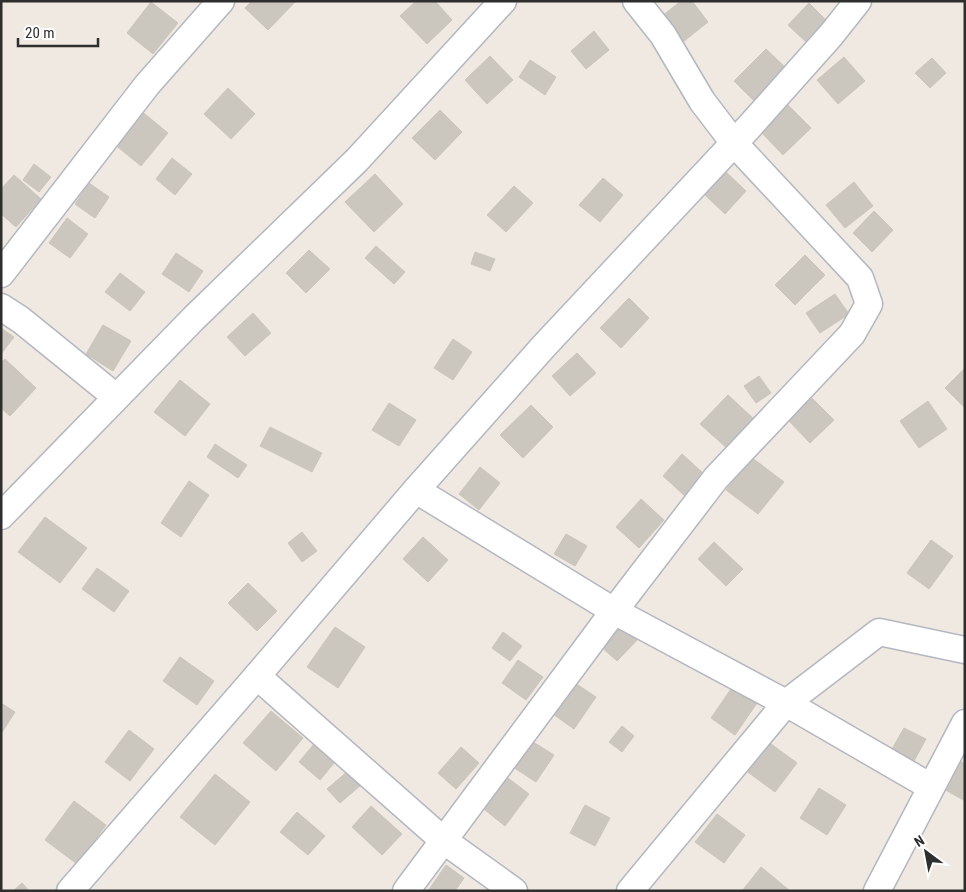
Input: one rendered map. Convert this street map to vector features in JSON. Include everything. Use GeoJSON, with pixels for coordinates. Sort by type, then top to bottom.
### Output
{"type":"FeatureCollection","features":[{"type":"Feature","properties":{"kind":"street"},"geometry":{"type":"LineString","coordinates":[[1,274],[147,85],[221,1]]}},
{"type":"Feature","properties":{"kind":"street"},"geometry":{"type":"LineString","coordinates":[[1,516],[194,318],[357,160],[503,1]]}},
{"type":"Feature","properties":{"kind":"street"},"geometry":{"type":"LineString","coordinates":[[406,891],[614,611],[716,478],[852,334],[869,304],[860,278],[734,143],[702,101],[663,35],[636,1]]}},
{"type":"Feature","properties":{"kind":"street"},"geometry":{"type":"LineString","coordinates":[[70,891],[416,490],[544,346],[734,143],[831,35],[858,1]]}},
{"type":"Feature","properties":{"kind":"street"},"geometry":{"type":"LineString","coordinates":[[1,307],[116,397]]}},
{"type":"Feature","properties":{"kind":"street"},"geometry":{"type":"LineString","coordinates":[[416,490],[614,611],[786,703],[931,787]]}},
{"type":"Feature","properties":{"kind":"street"},"geometry":{"type":"LineString","coordinates":[[630,891],[786,703],[879,632],[965,650]]}},
{"type":"Feature","properties":{"kind":"street"},"geometry":{"type":"LineString","coordinates":[[257,676],[443,840],[514,891]]}},
{"type":"Feature","properties":{"kind":"street"},"geometry":{"type":"LineString","coordinates":[[877,891],[965,723]]}},
{"type":"Feature","properties":{"kind":"building"},"geometry":{"type":"Polygon","coordinates":[[[252,1],[296,1],[268,30],[245,8],[252,1]]]}},
{"type":"Feature","properties":{"kind":"building"},"geometry":{"type":"Polygon","coordinates":[[[416,1],[435,1],[452,20],[427,44],[400,16],[416,1]]]}},
{"type":"Feature","properties":{"kind":"building"},"geometry":{"type":"Polygon","coordinates":[[[681,1],[692,1],[708,22],[683,42],[662,16],[681,1]]]}},
{"type":"Feature","properties":{"kind":"building"},"geometry":{"type":"Polygon","coordinates":[[[151,2],[178,23],[153,54],[127,33],[151,2]]]}},
{"type":"Feature","properties":{"kind":"building"},"geometry":{"type":"Polygon","coordinates":[[[809,3],[828,22],[807,43],[788,25],[809,3]]]}},
{"type":"Feature","properties":{"kind":"building"},"geometry":{"type":"Polygon","coordinates":[[[594,31],[609,50],[586,69],[571,51],[594,31]]]}},
{"type":"Feature","properties":{"kind":"building"},"geometry":{"type":"Polygon","coordinates":[[[766,49],[788,70],[756,103],[734,81],[766,49]]]}},
{"type":"Feature","properties":{"kind":"building"},"geometry":{"type":"Polygon","coordinates":[[[490,56],[513,80],[487,104],[465,80],[490,56]]]}},
{"type":"Feature","properties":{"kind":"building"},"geometry":{"type":"Polygon","coordinates":[[[844,57],[865,81],[838,104],[817,80],[844,57]]]}},
{"type":"Feature","properties":{"kind":"building"},"geometry":{"type":"Polygon","coordinates":[[[932,58],[946,73],[930,88],[915,73],[932,58]]]}},
{"type":"Feature","properties":{"kind":"building"},"geometry":{"type":"Polygon","coordinates":[[[530,60],[556,77],[545,95],[519,77],[530,60]]]}},
{"type":"Feature","properties":{"kind":"building"},"geometry":{"type":"Polygon","coordinates":[[[228,88],[255,114],[231,139],[204,114],[228,88]]]}},
{"type":"Feature","properties":{"kind":"building"},"geometry":{"type":"Polygon","coordinates":[[[787,104],[811,128],[783,155],[760,131],[787,104]]]}},
{"type":"Feature","properties":{"kind":"building"},"geometry":{"type":"Polygon","coordinates":[[[140,110],[168,133],[141,166],[113,143],[140,110]]]}},
{"type":"Feature","properties":{"kind":"building"},"geometry":{"type":"Polygon","coordinates":[[[440,110],[462,132],[435,160],[412,138],[440,110]]]}},
{"type":"Feature","properties":{"kind":"building"},"geometry":{"type":"Polygon","coordinates":[[[172,158],[192,174],[175,195],[156,179],[172,158]]]}},
{"type":"Feature","properties":{"kind":"building"},"geometry":{"type":"Polygon","coordinates":[[[34,164],[51,177],[39,192],[23,180],[34,164]]]}},
{"type":"Feature","properties":{"kind":"building"},"geometry":{"type":"Polygon","coordinates":[[[725,171],[746,191],[725,214],[704,194],[725,171]]]}},
{"type":"Feature","properties":{"kind":"building"},"geometry":{"type":"Polygon","coordinates":[[[375,174],[403,204],[374,232],[345,202],[375,174]]]}},
{"type":"Feature","properties":{"kind":"building"},"geometry":{"type":"Polygon","coordinates":[[[14,175],[41,199],[16,227],[1,214],[1,189],[14,175]]]}},
{"type":"Feature","properties":{"kind":"building"},"geometry":{"type":"Polygon","coordinates":[[[603,178],[623,195],[600,222],[579,205],[603,178]]]}},
{"type":"Feature","properties":{"kind":"building"},"geometry":{"type":"Polygon","coordinates":[[[854,182],[873,206],[845,228],[826,205],[854,182]]]}},
{"type":"Feature","properties":{"kind":"building"},"geometry":{"type":"Polygon","coordinates":[[[89,183],[109,197],[95,218],[75,204],[89,183]]]}},
{"type":"Feature","properties":{"kind":"building"},"geometry":{"type":"Polygon","coordinates":[[[514,186],[533,203],[506,232],[487,215],[514,186]]]}},
{"type":"Feature","properties":{"kind":"building"},"geometry":{"type":"Polygon","coordinates":[[[874,211],[893,230],[872,252],[853,233],[874,211]]]}},
{"type":"Feature","properties":{"kind":"building"},"geometry":{"type":"Polygon","coordinates":[[[67,218],[88,234],[70,258],[49,243],[67,218]]]}},
{"type":"Feature","properties":{"kind":"building"},"geometry":{"type":"Polygon","coordinates":[[[376,246],[405,272],[394,284],[365,258],[376,246]]]}},
{"type":"Feature","properties":{"kind":"building"},"geometry":{"type":"Polygon","coordinates":[[[309,250],[330,269],[306,293],[286,273],[309,250]]]}},
{"type":"Feature","properties":{"kind":"building"},"geometry":{"type":"Polygon","coordinates":[[[475,252],[495,259],[490,271],[471,264],[475,252]]]}},
{"type":"Feature","properties":{"kind":"building"},"geometry":{"type":"Polygon","coordinates":[[[176,253],[203,271],[189,292],[162,274],[176,253]]]}},
{"type":"Feature","properties":{"kind":"building"},"geometry":{"type":"Polygon","coordinates":[[[805,255],[825,275],[795,305],[775,285],[805,255]]]}},
{"type":"Feature","properties":{"kind":"building"},"geometry":{"type":"Polygon","coordinates":[[[120,273],[145,292],[130,311],[105,292],[120,273]]]}},
{"type":"Feature","properties":{"kind":"building"},"geometry":{"type":"Polygon","coordinates":[[[835,294],[849,314],[820,333],[806,313],[835,294]]]}},
{"type":"Feature","properties":{"kind":"building"},"geometry":{"type":"Polygon","coordinates":[[[629,298],[649,318],[621,348],[600,328],[629,298]]]}},
{"type":"Feature","properties":{"kind":"building"},"geometry":{"type":"Polygon","coordinates":[[[253,313],[271,333],[245,356],[227,337],[253,313]]]}},
{"type":"Feature","properties":{"kind":"building"},"geometry":{"type":"Polygon","coordinates":[[[103,325],[131,341],[113,371],[86,354],[103,325]]]}},
{"type":"Feature","properties":{"kind":"building"},"geometry":{"type":"Polygon","coordinates":[[[1,328],[14,337],[1,354],[1,328]]]}},
{"type":"Feature","properties":{"kind":"building"},"geometry":{"type":"Polygon","coordinates":[[[453,339],[472,352],[453,380],[434,368],[453,339]]]}},
{"type":"Feature","properties":{"kind":"building"},"geometry":{"type":"Polygon","coordinates":[[[577,353],[596,373],[570,396],[552,376],[577,353]]]}},
{"type":"Feature","properties":{"kind":"building"},"geometry":{"type":"Polygon","coordinates":[[[5,359],[36,388],[10,416],[1,408],[1,363],[5,359]]]}},
{"type":"Feature","properties":{"kind":"building"},"geometry":{"type":"Polygon","coordinates":[[[965,368],[965,406],[964,407],[945,388],[965,368]]]}},
{"type":"Feature","properties":{"kind":"building"},"geometry":{"type":"Polygon","coordinates":[[[759,376],[771,393],[756,403],[744,386],[759,376]]]}},
{"type":"Feature","properties":{"kind":"building"},"geometry":{"type":"Polygon","coordinates":[[[180,380],[210,404],[185,436],[154,412],[180,380]]]}},
{"type":"Feature","properties":{"kind":"building"},"geometry":{"type":"Polygon","coordinates":[[[728,395],[755,420],[728,449],[700,424],[728,395]]]}},
{"type":"Feature","properties":{"kind":"building"},"geometry":{"type":"Polygon","coordinates":[[[811,397],[834,420],[810,443],[788,420],[811,397]]]}},
{"type":"Feature","properties":{"kind":"building"},"geometry":{"type":"Polygon","coordinates":[[[928,401],[947,429],[919,448],[900,421],[928,401]]]}},
{"type":"Feature","properties":{"kind":"building"},"geometry":{"type":"Polygon","coordinates":[[[389,403],[416,420],[399,446],[372,430],[389,403]]]}},
{"type":"Feature","properties":{"kind":"building"},"geometry":{"type":"Polygon","coordinates":[[[531,405],[553,427],[523,458],[500,435],[531,405]]]}},
{"type":"Feature","properties":{"kind":"building"},"geometry":{"type":"Polygon","coordinates":[[[270,427],[322,453],[312,472],[260,446],[270,427]]]}},
{"type":"Feature","properties":{"kind":"building"},"geometry":{"type":"Polygon","coordinates":[[[215,444],[247,465],[238,478],[207,457],[215,444]]]}},
{"type":"Feature","properties":{"kind":"building"},"geometry":{"type":"Polygon","coordinates":[[[682,454],[704,474],[685,496],[663,476],[682,454]]]}},
{"type":"Feature","properties":{"kind":"building"},"geometry":{"type":"Polygon","coordinates":[[[751,457],[784,482],[758,514],[726,490],[751,457]]]}},
{"type":"Feature","properties":{"kind":"building"},"geometry":{"type":"Polygon","coordinates":[[[480,467],[500,483],[479,510],[459,494],[480,467]]]}},
{"type":"Feature","properties":{"kind":"building"},"geometry":{"type":"Polygon","coordinates":[[[189,481],[209,495],[181,537],[161,523],[189,481]]]}},
{"type":"Feature","properties":{"kind":"building"},"geometry":{"type":"Polygon","coordinates":[[[641,499],[664,520],[639,548],[616,527],[641,499]]]}},
{"type":"Feature","properties":{"kind":"building"},"geometry":{"type":"Polygon","coordinates":[[[45,517],[87,548],[60,583],[18,552],[45,517]]]}},
{"type":"Feature","properties":{"kind":"building"},"geometry":{"type":"Polygon","coordinates":[[[302,532],[317,551],[302,562],[288,543],[302,532]]]}},
{"type":"Feature","properties":{"kind":"building"},"geometry":{"type":"Polygon","coordinates":[[[566,534],[587,546],[575,566],[554,554],[566,534]]]}},
{"type":"Feature","properties":{"kind":"building"},"geometry":{"type":"Polygon","coordinates":[[[423,537],[448,560],[428,582],[403,559],[423,537]]]}},
{"type":"Feature","properties":{"kind":"building"},"geometry":{"type":"Polygon","coordinates":[[[931,540],[953,556],[929,589],[907,573],[931,540]]]}},
{"type":"Feature","properties":{"kind":"building"},"geometry":{"type":"Polygon","coordinates":[[[714,542],[743,569],[726,586],[698,559],[714,542]]]}},
{"type":"Feature","properties":{"kind":"building"},"geometry":{"type":"Polygon","coordinates":[[[97,568],[129,591],[114,612],[82,589],[97,568]]]}},
{"type":"Feature","properties":{"kind":"building"},"geometry":{"type":"Polygon","coordinates":[[[248,583],[277,611],[257,631],[228,603],[248,583]]]}},
{"type":"Feature","properties":{"kind":"building"},"geometry":{"type":"Polygon","coordinates":[[[623,619],[641,636],[617,661],[599,645],[623,619]]]}},
{"type":"Feature","properties":{"kind":"building"},"geometry":{"type":"Polygon","coordinates":[[[335,627],[365,647],[338,688],[307,667],[335,627]]]}},
{"type":"Feature","properties":{"kind":"building"},"geometry":{"type":"Polygon","coordinates":[[[503,632],[522,646],[510,661],[492,648],[503,632]]]}},
{"type":"Feature","properties":{"kind":"building"},"geometry":{"type":"Polygon","coordinates":[[[180,657],[214,681],[197,705],[163,681],[180,657]]]}},
{"type":"Feature","properties":{"kind":"building"},"geometry":{"type":"Polygon","coordinates":[[[518,660],[543,677],[526,700],[502,683],[518,660]]]}},
{"type":"Feature","properties":{"kind":"building"},"geometry":{"type":"Polygon","coordinates":[[[572,681],[596,697],[574,729],[550,712],[572,681]]]}},
{"type":"Feature","properties":{"kind":"building"},"geometry":{"type":"Polygon","coordinates":[[[733,686],[757,703],[735,735],[711,718],[733,686]]]}},
{"type":"Feature","properties":{"kind":"building"},"geometry":{"type":"Polygon","coordinates":[[[1,703],[15,712],[1,734],[1,703]]]}},
{"type":"Feature","properties":{"kind":"building"},"geometry":{"type":"Polygon","coordinates":[[[271,711],[303,738],[276,771],[243,743],[271,711]]]}},
{"type":"Feature","properties":{"kind":"building"},"geometry":{"type":"Polygon","coordinates":[[[622,726],[634,736],[622,752],[609,742],[622,726]]]}},
{"type":"Feature","properties":{"kind":"building"},"geometry":{"type":"Polygon","coordinates":[[[904,728],[926,739],[914,761],[892,749],[904,728]]]}},
{"type":"Feature","properties":{"kind":"building"},"geometry":{"type":"Polygon","coordinates":[[[129,730],[154,749],[130,781],[105,762],[129,730]]]}},
{"type":"Feature","properties":{"kind":"building"},"geometry":{"type":"Polygon","coordinates":[[[319,738],[340,756],[320,780],[299,762],[319,738]]]}},
{"type":"Feature","properties":{"kind":"building"},"geometry":{"type":"Polygon","coordinates":[[[530,740],[554,755],[536,782],[513,767],[530,740]]]}},
{"type":"Feature","properties":{"kind":"building"},"geometry":{"type":"Polygon","coordinates":[[[767,741],[797,763],[775,792],[745,770],[767,741]]]}},
{"type":"Feature","properties":{"kind":"building"},"geometry":{"type":"Polygon","coordinates":[[[461,747],[479,763],[456,789],[438,773],[461,747]]]}},
{"type":"Feature","properties":{"kind":"building"},"geometry":{"type":"Polygon","coordinates":[[[960,761],[965,764],[965,801],[944,789],[960,761]]]}},
{"type":"Feature","properties":{"kind":"building"},"geometry":{"type":"Polygon","coordinates":[[[348,771],[361,785],[340,803],[327,789],[348,771]]]}},
{"type":"Feature","properties":{"kind":"building"},"geometry":{"type":"Polygon","coordinates":[[[215,774],[250,802],[215,845],[180,817],[215,774]]]}},
{"type":"Feature","properties":{"kind":"building"},"geometry":{"type":"Polygon","coordinates":[[[504,775],[529,794],[505,826],[480,806],[504,775]]]}},
{"type":"Feature","properties":{"kind":"building"},"geometry":{"type":"Polygon","coordinates":[[[819,788],[846,805],[827,835],[800,818],[819,788]]]}},
{"type":"Feature","properties":{"kind":"building"},"geometry":{"type":"Polygon","coordinates":[[[74,801],[106,825],[77,864],[45,840],[74,801]]]}},
{"type":"Feature","properties":{"kind":"building"},"geometry":{"type":"Polygon","coordinates":[[[585,805],[610,818],[595,846],[570,833],[585,805]]]}},
{"type":"Feature","properties":{"kind":"building"},"geometry":{"type":"Polygon","coordinates":[[[371,806],[402,834],[382,855],[352,827],[371,806]]]}},
{"type":"Feature","properties":{"kind":"building"},"geometry":{"type":"Polygon","coordinates":[[[297,812],[325,836],[308,855],[280,832],[297,812]]]}},
{"type":"Feature","properties":{"kind":"building"},"geometry":{"type":"Polygon","coordinates":[[[717,814],[745,835],[724,863],[695,842],[717,814]]]}},
{"type":"Feature","properties":{"kind":"building"},"geometry":{"type":"Polygon","coordinates":[[[446,865],[464,878],[455,891],[428,891],[446,865]]]}},
{"type":"Feature","properties":{"kind":"building"},"geometry":{"type":"Polygon","coordinates":[[[761,867],[789,890],[742,891],[761,867]]]}},
{"type":"Feature","properties":{"kind":"building"},"geometry":{"type":"Polygon","coordinates":[[[22,883],[29,891],[13,891],[22,883]]]}}]}
